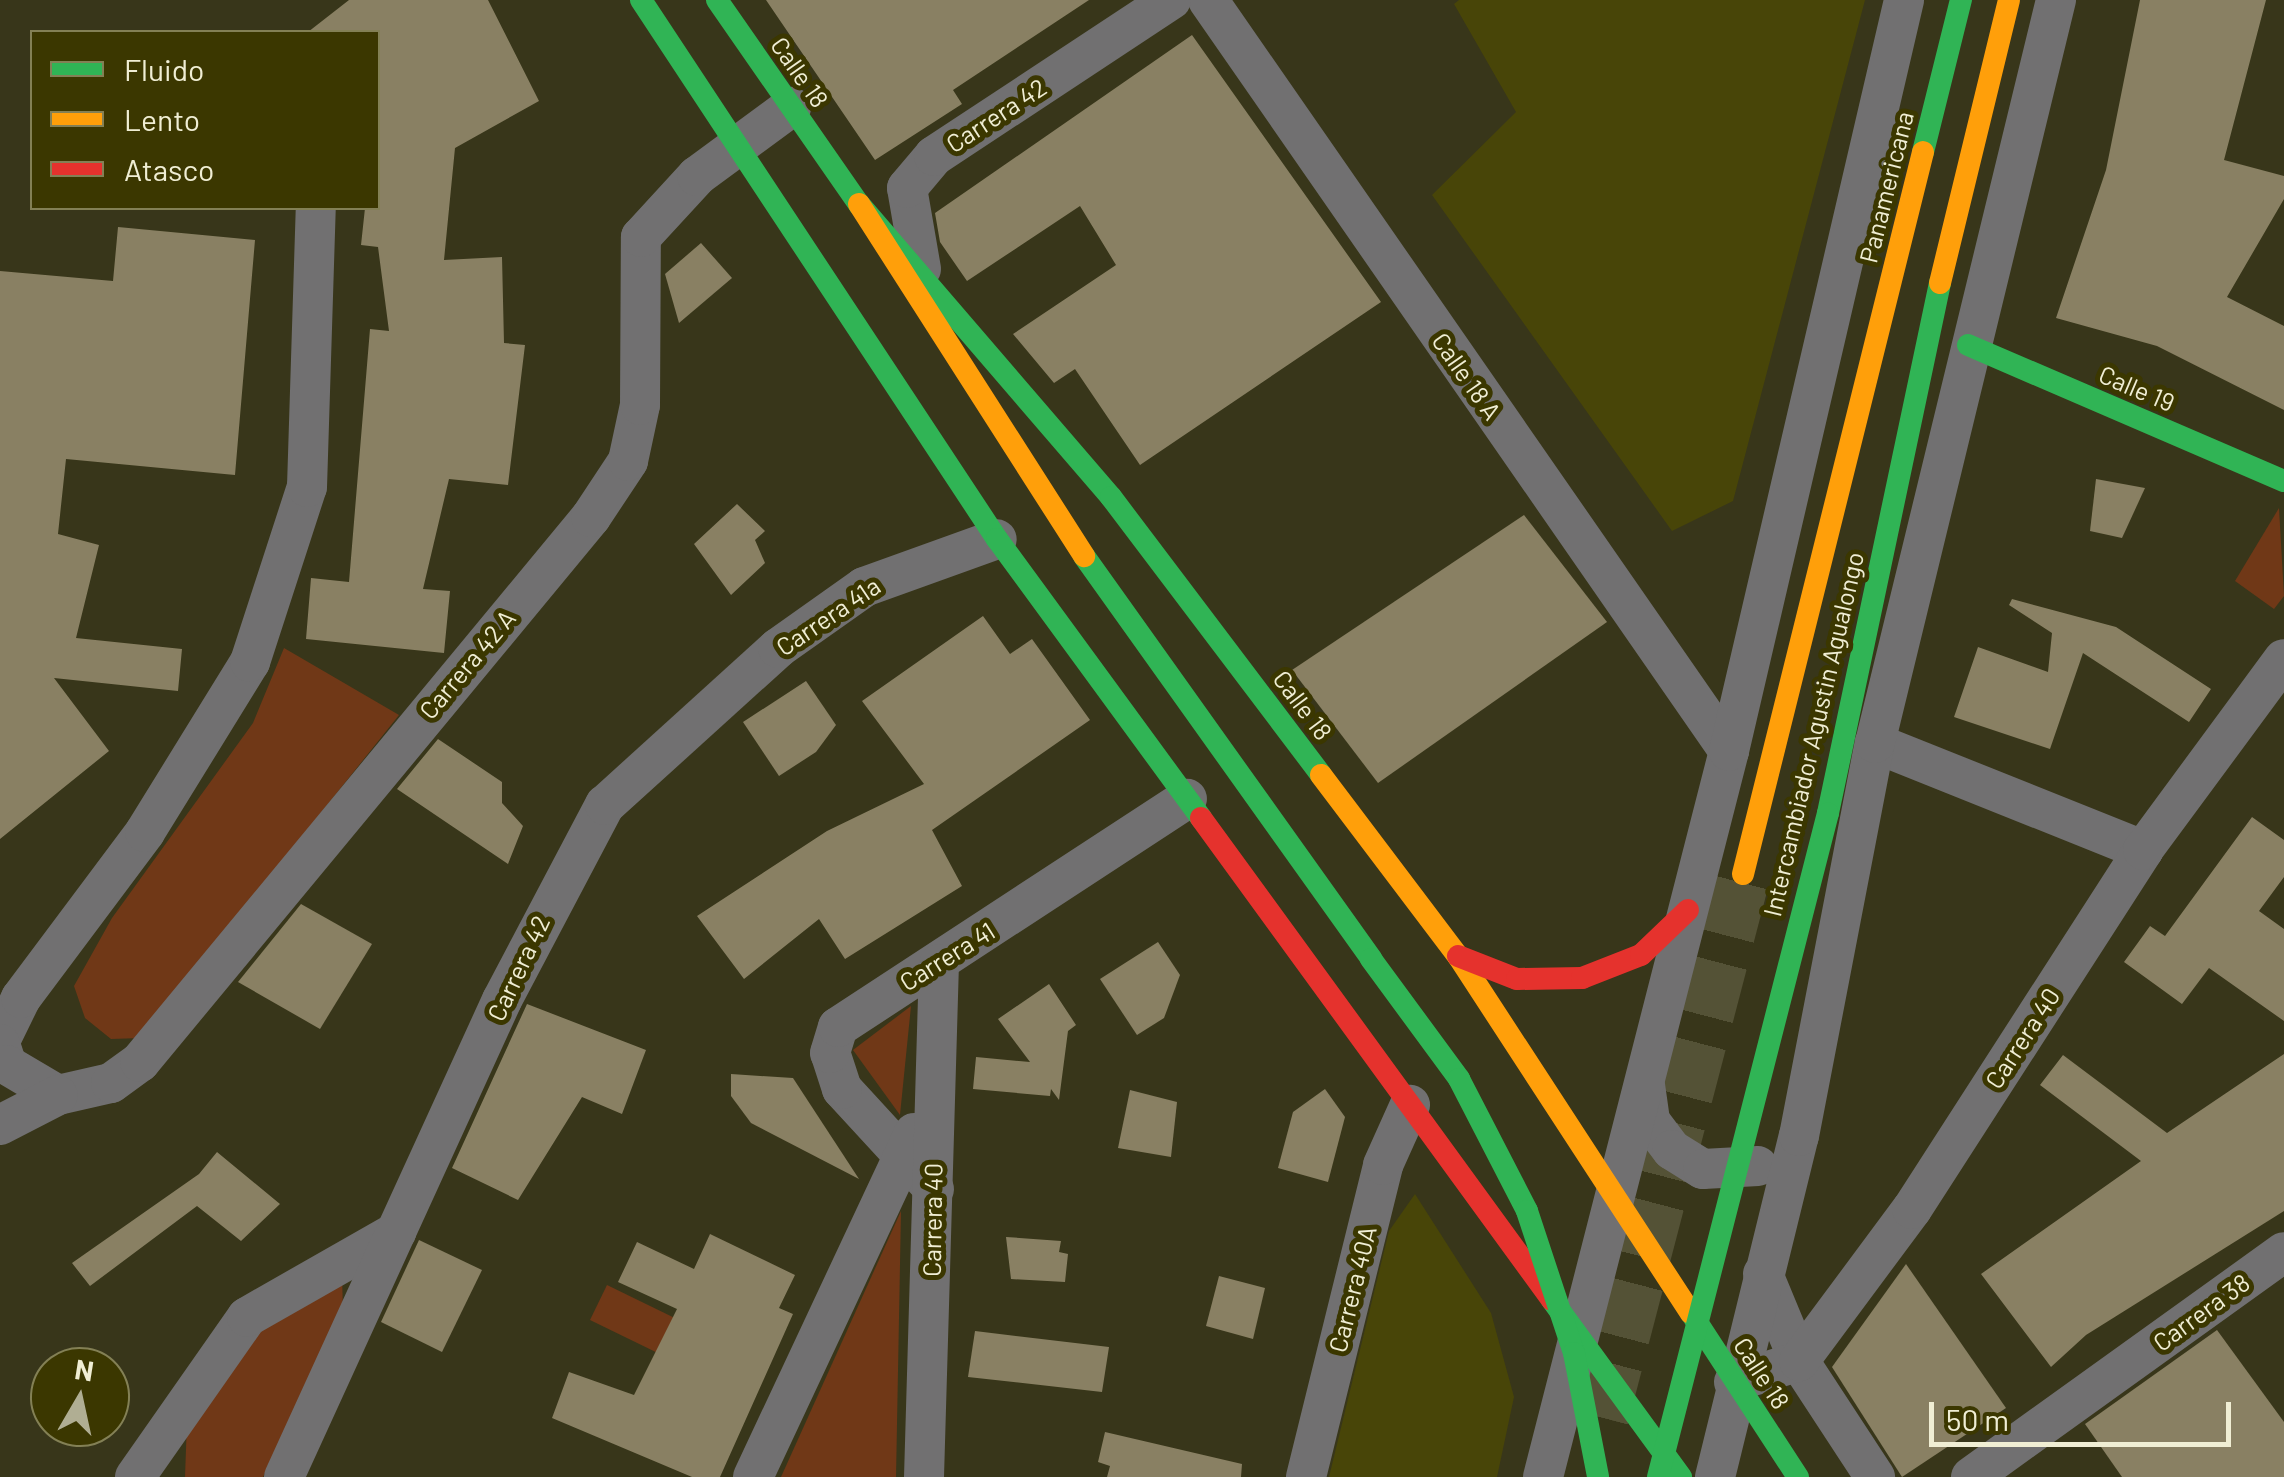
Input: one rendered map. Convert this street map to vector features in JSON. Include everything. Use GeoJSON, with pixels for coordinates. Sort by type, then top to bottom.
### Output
{"type":"FeatureCollection","features":[{"type":"Feature","properties":{"kind":"main road"},"geometry":{"type":"LineString","coordinates":[[641,0],[997,539],[1681,1477]]}},
{"type":"Feature","properties":{"kind":"main road","name":"Calle 18"},"geometry":{"type":"LineString","coordinates":[[717,0],[859,204],[1111,497],[1458,956],[1798,1477]]}},
{"type":"Feature","properties":{"kind":"main road","name":"Panamericana"},"geometry":{"type":"LineString","coordinates":[[1864,387],[1962,0]]}},
{"type":"Feature","properties":{"kind":"main road","name":"Intercambiador Agustin Agualongo"},"geometry":{"type":"LineString","coordinates":[[1658,1477],[1828,813],[1936,299],[2009,0]]}},
{"type":"Feature","properties":{"kind":"main road"},"geometry":{"type":"LineString","coordinates":[[859,204],[1066,530],[1460,1079],[1528,1211],[1574,1353],[1598,1477]]}},
{"type":"Feature","properties":{"kind":"main road","name":"Calle 19"},"geometry":{"type":"LineString","coordinates":[[1968,345],[2284,481]]}},
{"type":"Feature","properties":{"kind":"main road","name":"Intercambiador Agustin Agualongo"},"geometry":{"type":"LineString","coordinates":[[1742,874],[1864,387]]}},
{"type":"Feature","properties":{"kind":"main road"},"geometry":{"type":"LineString","coordinates":[[1458,956],[1518,979],[1582,978],[1642,955],[1688,910]]}},
{"type":"Feature","properties":{"kind":"street","name":"Carrera 42"},"geometry":{"type":"LineString","coordinates":[[923,278],[906,214],[907,188],[934,156],[1171,0]]}},
{"type":"Feature","properties":{"kind":"street","name":"Calle 18 A"},"geometry":{"type":"LineString","coordinates":[[1208,0],[1729,750]]}},
{"type":"Feature","properties":{"kind":"street"},"geometry":{"type":"LineString","coordinates":[[1542,1477],[1729,750],[1904,0]]}},
{"type":"Feature","properties":{"kind":"street"},"geometry":{"type":"LineString","coordinates":[[1715,1477],[1734,1382],[1799,1136],[1875,743],[1968,345],[2056,0]]}},
{"type":"Feature","properties":{"kind":"street","name":"Carrera 42 A"},"geometry":{"type":"LineString","coordinates":[[0,1125],[58,1095],[111,1083],[140,1062],[592,517],[628,462],[640,406],[641,238],[663,206],[791,107]]}},
{"type":"Feature","properties":{"kind":"street"},"geometry":{"type":"LineString","coordinates":[[58,1095],[8,1065],[0,1042],[21,998],[146,832],[250,662],[307,487],[316,210]]}},
{"type":"Feature","properties":{"kind":"street","name":"Carrera 41a"},"geometry":{"type":"LineString","coordinates":[[682,732],[864,587],[997,539]]}},
{"type":"Feature","properties":{"kind":"street","name":"Carrera 40"},"geometry":{"type":"LineString","coordinates":[[1798,1361],[1912,1209],[2143,850],[2284,658]]}},
{"type":"Feature","properties":{"kind":"street","name":"Carrera 42"},"geometry":{"type":"LineString","coordinates":[[284,1477],[562,877],[606,806],[682,732]]}},
{"type":"Feature","properties":{"kind":"street"},"geometry":{"type":"LineString","coordinates":[[1875,743],[2143,850]]}},
{"type":"Feature","properties":{"kind":"street","name":"Carrera 41"},"geometry":{"type":"LineString","coordinates":[[934,1190],[842,1088],[830,1053],[854,1012],[939,964],[1186,799]]}},
{"type":"Feature","properties":{"kind":"street","name":"Carrera 40"},"geometry":{"type":"LineString","coordinates":[[924,1477],[934,1190],[931,1098],[939,964]]}},
{"type":"Feature","properties":{"kind":"street"},"geometry":{"type":"LineString","coordinates":[[1644,1085],[1650,1121],[1672,1150],[1702,1169],[1756,1167],[1799,1136]]}},
{"type":"Feature","properties":{"kind":"street"},"geometry":{"type":"LineString","coordinates":[[753,1477],[931,1098]]}},
{"type":"Feature","properties":{"kind":"street","name":"Carrera 40A"},"geometry":{"type":"LineString","coordinates":[[1306,1477],[1382,1166],[1410,1105]]}},
{"type":"Feature","properties":{"kind":"street"},"geometry":{"type":"LineString","coordinates":[[135,1477],[247,1317],[396,1232]]}},
{"type":"Feature","properties":{"kind":"street","name":"Carrera 38"},"geometry":{"type":"LineString","coordinates":[[1971,1477],[2284,1252]]}},
{"type":"Feature","properties":{"kind":"street"},"geometry":{"type":"LineString","coordinates":[[1764,1274],[1798,1361],[1875,1477]]}},
{"type":"Feature","properties":{"kind":"street"},"geometry":{"type":"LineString","coordinates":[[1734,1382],[1798,1361]]}},
{"type":"Feature","properties":{"kind":"shaded area"},"geometry":{"type":"Polygon","coordinates":[[[1459,0],[1865,0],[1733,501],[1672,531],[1432,195],[1516,112],[1454,4],[1459,0]]]}},
{"type":"Feature","properties":{"kind":"shaded area"},"geometry":{"type":"Polygon","coordinates":[[[2279,508],[2284,596],[2274,609],[2235,581],[2279,508]]]}},
{"type":"Feature","properties":{"kind":"shaded area"},"geometry":{"type":"Polygon","coordinates":[[[284,648],[399,715],[141,1038],[111,1039],[85,1018],[74,986],[112,918],[253,723],[284,648]]]}},
{"type":"Feature","properties":{"kind":"shaded area"},"geometry":{"type":"Polygon","coordinates":[[[911,1006],[900,1115],[853,1050],[911,1006]]]}},
{"type":"Feature","properties":{"kind":"shaded area"},"geometry":{"type":"Polygon","coordinates":[[[1415,1194],[1491,1313],[1514,1397],[1497,1477],[1329,1477],[1389,1231],[1415,1194]]]}},
{"type":"Feature","properties":{"kind":"shaded area"},"geometry":{"type":"Polygon","coordinates":[[[901,1211],[896,1477],[781,1477],[901,1211]]]}},
{"type":"Feature","properties":{"kind":"shaded area"},"geometry":{"type":"Polygon","coordinates":[[[342,1274],[343,1313],[263,1477],[185,1477],[187,1421],[248,1337],[342,1274]]]}},
{"type":"Feature","properties":{"kind":"shaded area"},"geometry":{"type":"Polygon","coordinates":[[[607,1285],[685,1323],[668,1358],[590,1320],[607,1285]]]}},
{"type":"Feature","properties":{"kind":"building"},"geometry":{"type":"Polygon","coordinates":[[[349,0],[488,0],[539,101],[455,148],[444,260],[502,257],[504,343],[525,345],[508,485],[449,479],[423,589],[450,591],[444,653],[306,639],[311,578],[349,582],[370,329],[389,331],[378,247],[361,245],[365,210],[380,210],[380,30],[311,30],[349,0]]]}},
{"type":"Feature","properties":{"kind":"building"},"geometry":{"type":"Polygon","coordinates":[[[766,0],[1089,0],[953,90],[962,104],[875,160],[766,0]]]}},
{"type":"Feature","properties":{"kind":"building"},"geometry":{"type":"Polygon","coordinates":[[[2140,0],[2266,0],[2224,160],[2284,176],[2284,199],[2227,297],[2284,326],[2284,410],[2157,346],[2056,318],[2106,170],[2140,0]]]}},
{"type":"Feature","properties":{"kind":"building"},"geometry":{"type":"Polygon","coordinates":[[[1192,35],[1381,302],[1140,465],[1075,369],[1054,383],[1013,334],[1116,265],[1080,206],[967,281],[940,242],[935,213],[1192,35]]]}},
{"type":"Feature","properties":{"kind":"building"},"geometry":{"type":"Polygon","coordinates":[[[118,227],[255,240],[235,475],[66,459],[58,534],[99,545],[76,638],[182,649],[178,691],[54,678],[109,751],[0,839],[0,271],[113,281],[118,227]]]}},
{"type":"Feature","properties":{"kind":"building"},"geometry":{"type":"Polygon","coordinates":[[[701,243],[732,278],[679,323],[665,274],[701,243]]]}},
{"type":"Feature","properties":{"kind":"building"},"geometry":{"type":"Polygon","coordinates":[[[2096,479],[2145,488],[2122,538],[2090,531],[2096,479]]]}},
{"type":"Feature","properties":{"kind":"building"},"geometry":{"type":"Polygon","coordinates":[[[737,504],[765,531],[755,540],[765,563],[731,595],[694,544],[737,504]]]}},
{"type":"Feature","properties":{"kind":"building"},"geometry":{"type":"Polygon","coordinates":[[[1524,515],[1607,622],[1378,783],[1292,670],[1524,515]]]}},
{"type":"Feature","properties":{"kind":"building"},"geometry":{"type":"Polygon","coordinates":[[[2012,599],[2116,627],[2211,689],[2189,722],[2083,653],[2050,749],[1954,717],[1978,647],[2048,672],[2052,633],[2009,605],[2012,599]]]}},
{"type":"Feature","properties":{"kind":"building"},"geometry":{"type":"Polygon","coordinates":[[[983,616],[1010,654],[1032,639],[1090,720],[932,830],[962,886],[845,959],[819,919],[744,979],[697,916],[827,831],[924,784],[862,701],[983,616]]]}},
{"type":"Feature","properties":{"kind":"building"},"geometry":{"type":"Polygon","coordinates":[[[806,681],[836,725],[816,752],[779,776],[743,722],[806,681]]]}},
{"type":"Feature","properties":{"kind":"building"},"geometry":{"type":"Polygon","coordinates":[[[438,739],[502,782],[502,803],[523,826],[508,864],[397,789],[438,739]]]}},
{"type":"Feature","properties":{"kind":"building"},"geometry":{"type":"Polygon","coordinates":[[[2252,817],[2284,840],[2284,877],[2259,911],[2284,929],[2284,1021],[2209,968],[2182,1004],[2124,962],[2150,926],[2165,936],[2252,817]]]}},
{"type":"Feature","properties":{"kind":"building"},"geometry":{"type":"Polygon","coordinates":[[[301,904],[372,944],[320,1029],[238,982],[301,904]]]}},
{"type":"Feature","properties":{"kind":"building"},"geometry":{"type":"Polygon","coordinates":[[[1158,942],[1180,975],[1164,1018],[1137,1035],[1100,979],[1158,942]]]}},
{"type":"Feature","properties":{"kind":"building"},"geometry":{"type":"Polygon","coordinates":[[[1049,984],[1076,1025],[1068,1031],[1059,1100],[1051,1089],[1050,1096],[973,1089],[976,1057],[1030,1062],[998,1019],[1049,984]]]}},
{"type":"Feature","properties":{"kind":"building"},"geometry":{"type":"Polygon","coordinates":[[[527,1004],[646,1050],[622,1114],[582,1097],[518,1200],[452,1168],[527,1004]]]}},
{"type":"Feature","properties":{"kind":"building"},"geometry":{"type":"Polygon","coordinates":[[[2284,1054],[2284,1211],[2086,1335],[2051,1367],[1981,1274],[2141,1161],[2040,1085],[2063,1055],[2167,1133],[2284,1054]]]}},
{"type":"Feature","properties":{"kind":"building"},"geometry":{"type":"Polygon","coordinates":[[[731,1074],[793,1078],[859,1179],[751,1123],[731,1096],[731,1074]]]}},
{"type":"Feature","properties":{"kind":"building"},"geometry":{"type":"Polygon","coordinates":[[[1325,1089],[1345,1117],[1328,1182],[1278,1168],[1293,1112],[1325,1089]]]}},
{"type":"Feature","properties":{"kind":"building"},"geometry":{"type":"Polygon","coordinates":[[[1130,1090],[1177,1102],[1171,1157],[1118,1148],[1130,1090]]]}},
{"type":"Feature","properties":{"kind":"building"},"geometry":{"type":"Polygon","coordinates":[[[217,1152],[280,1204],[241,1241],[197,1206],[90,1286],[72,1263],[199,1174],[217,1152]]]}},
{"type":"Feature","properties":{"kind":"building"},"geometry":{"type":"Polygon","coordinates":[[[710,1234],[795,1275],[779,1308],[793,1314],[720,1477],[692,1477],[552,1418],[569,1372],[634,1395],[677,1309],[618,1282],[637,1242],[694,1269],[710,1234]]]}},
{"type":"Feature","properties":{"kind":"building"},"geometry":{"type":"Polygon","coordinates":[[[1006,1237],[1061,1241],[1059,1252],[1068,1254],[1065,1282],[1011,1279],[1006,1237]]]}},
{"type":"Feature","properties":{"kind":"building"},"geometry":{"type":"Polygon","coordinates":[[[419,1240],[482,1270],[442,1352],[381,1322],[419,1240]]]}},
{"type":"Feature","properties":{"kind":"building"},"geometry":{"type":"Polygon","coordinates":[[[1906,1264],[2006,1408],[1902,1477],[1832,1367],[1906,1264]]]}},
{"type":"Feature","properties":{"kind":"building"},"geometry":{"type":"Polygon","coordinates":[[[1219,1276],[1265,1288],[1253,1339],[1206,1326],[1219,1276]]]}},
{"type":"Feature","properties":{"kind":"building"},"geometry":{"type":"Polygon","coordinates":[[[2217,1330],[2284,1422],[2284,1477],[2122,1477],[2085,1424],[2217,1330]]]}},
{"type":"Feature","properties":{"kind":"building"},"geometry":{"type":"Polygon","coordinates":[[[975,1331],[1109,1347],[1102,1392],[968,1377],[975,1331]]]}},
{"type":"Feature","properties":{"kind":"building"},"geometry":{"type":"Polygon","coordinates":[[[1105,1432],[1242,1464],[1241,1477],[1107,1477],[1110,1466],[1098,1462],[1105,1432]]]}},
{"type":"Feature","properties":{"kind":"tunnel"},"geometry":{"type":"LineString","coordinates":[[1601,1417],[1743,874]]}},
{"type":"Feature","properties":{"kind":"traffic: fast"},"geometry":{"type":"LineString","coordinates":[[641,0],[997,539],[1201,818]]}},
{"type":"Feature","properties":{"kind":"traffic: fast"},"geometry":{"type":"LineString","coordinates":[[717,0],[859,204],[1111,497],[1321,775]]}},
{"type":"Feature","properties":{"kind":"traffic: fast"},"geometry":{"type":"LineString","coordinates":[[1923,152],[1961,0]]}},
{"type":"Feature","properties":{"kind":"traffic: fast"},"geometry":{"type":"LineString","coordinates":[[1828,813],[1940,283]]}},
{"type":"Feature","properties":{"kind":"traffic: fast"},"geometry":{"type":"LineString","coordinates":[[1968,345],[2284,481]]}},
{"type":"Feature","properties":{"kind":"traffic: fast"},"geometry":{"type":"LineString","coordinates":[[1084,556],[1371,959]]}},
{"type":"Feature","properties":{"kind":"traffic: fast"},"geometry":{"type":"LineString","coordinates":[[1658,1477],[1828,813]]}},
{"type":"Feature","properties":{"kind":"traffic: fast"},"geometry":{"type":"LineString","coordinates":[[1371,959],[1459,1079],[1527,1211],[1574,1353],[1598,1477]]}},
{"type":"Feature","properties":{"kind":"traffic: fast"},"geometry":{"type":"LineString","coordinates":[[1552,1300],[1681,1477]]}},
{"type":"Feature","properties":{"kind":"traffic: fast"},"geometry":{"type":"LineString","coordinates":[[1691,1313],[1798,1477]]}},
{"type":"Feature","properties":{"kind":"traffic: slow"},"geometry":{"type":"LineString","coordinates":[[1940,283],[2009,0]]}},
{"type":"Feature","properties":{"kind":"traffic: slow"},"geometry":{"type":"LineString","coordinates":[[1743,874],[1923,152]]}},
{"type":"Feature","properties":{"kind":"traffic: slow"},"geometry":{"type":"LineString","coordinates":[[859,204],[1084,556]]}},
{"type":"Feature","properties":{"kind":"traffic: slow"},"geometry":{"type":"LineString","coordinates":[[1321,775],[1458,956],[1691,1313]]}},
{"type":"Feature","properties":{"kind":"traffic: jam"},"geometry":{"type":"LineString","coordinates":[[1201,818],[1552,1300]]}},
{"type":"Feature","properties":{"kind":"traffic: jam"},"geometry":{"type":"LineString","coordinates":[[1458,956],[1517,979],[1582,978],[1641,955],[1688,910]]}}]}
